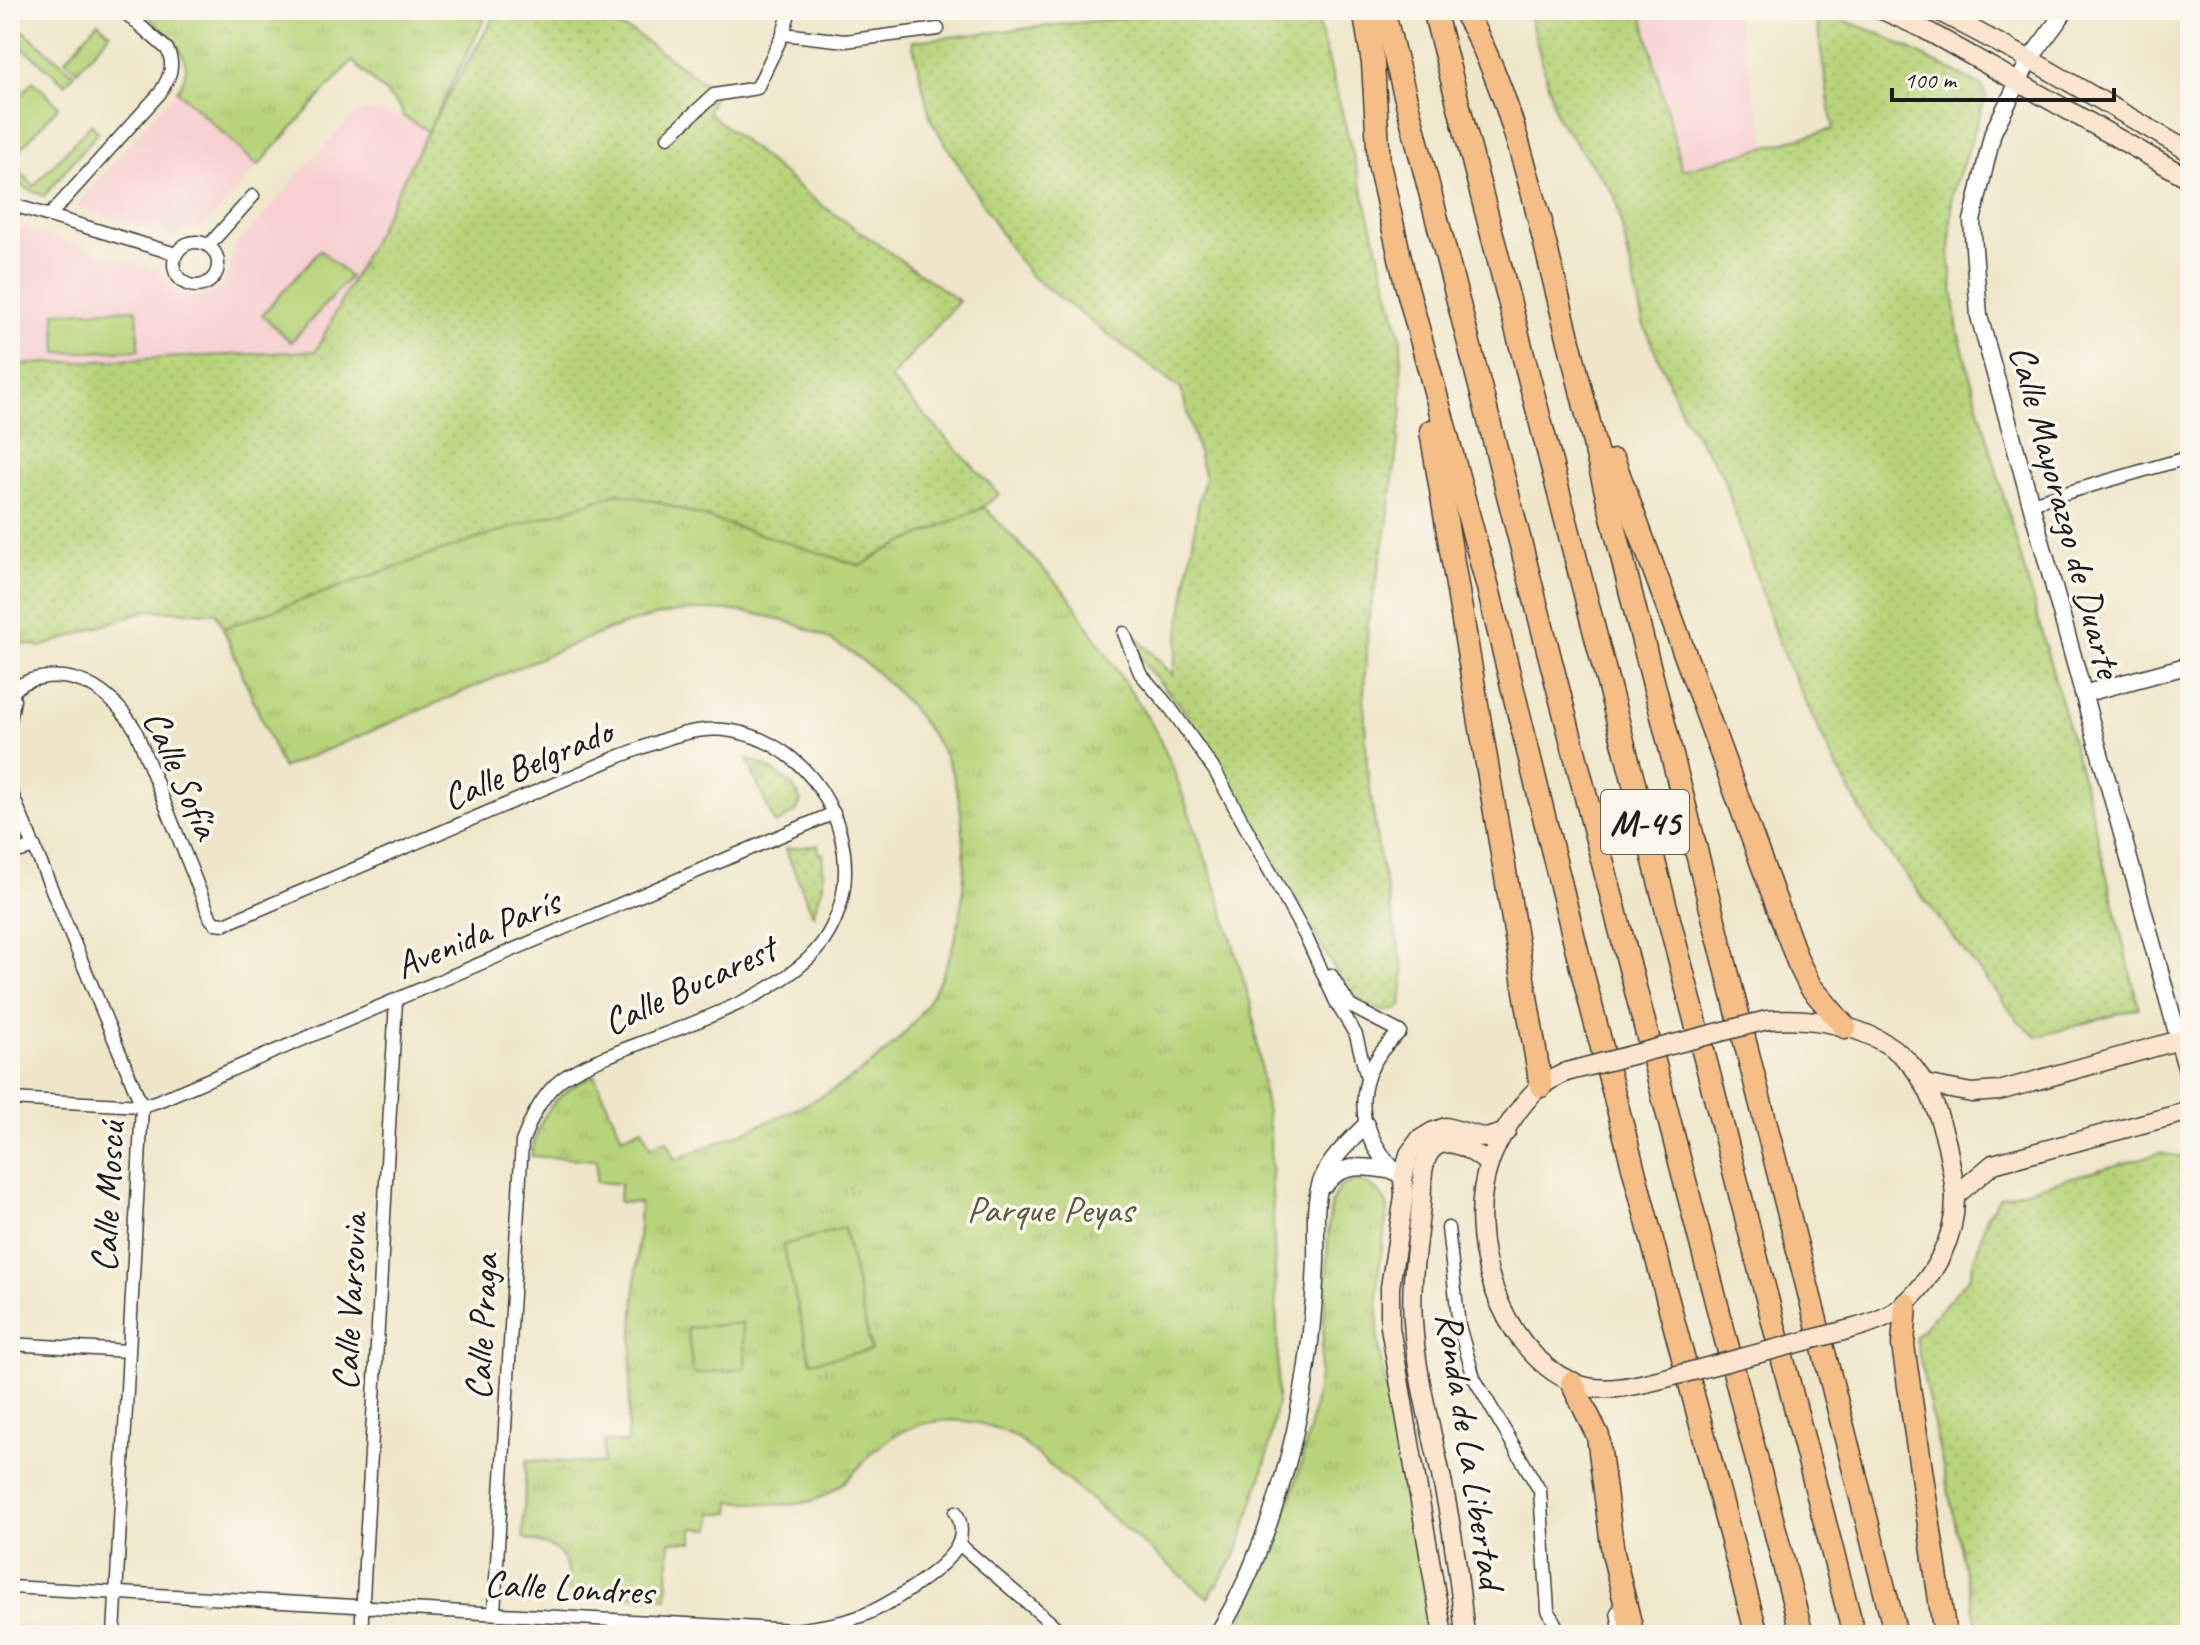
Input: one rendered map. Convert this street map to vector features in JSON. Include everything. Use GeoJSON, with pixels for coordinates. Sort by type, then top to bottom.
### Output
{"type":"FeatureCollection","features":[{"type":"Feature","properties":{"kind":"highway"},"geometry":{"type":"LineString","coordinates":[[1364,10],[1373,63],[1379,164],[1405,280],[1491,599],[1581,967],[1757,1635]]}},
{"type":"Feature","properties":{"kind":"highway","name":"M-45"},"geometry":{"type":"LineString","coordinates":[[1383,10],[1802,1635]]}},
{"type":"Feature","properties":{"kind":"highway","name":"M-45"},"geometry":{"type":"LineString","coordinates":[[1434,10],[1854,1635]]}},
{"type":"Feature","properties":{"kind":"highway"},"geometry":{"type":"LineString","coordinates":[[1463,10],[1481,40],[1497,77],[1622,487],[1787,932],[1810,986],[1845,1027]]}},
{"type":"Feature","properties":{"kind":"highway"},"geometry":{"type":"LineString","coordinates":[[1536,207],[1636,614],[1896,1635]]}},
{"type":"Feature","properties":{"kind":"highway"},"geometry":{"type":"LineString","coordinates":[[1405,280],[1541,1086]]}},
{"type":"Feature","properties":{"kind":"highway"},"geometry":{"type":"LineString","coordinates":[[1906,1304],[1903,1345],[1945,1635]]}},
{"type":"Feature","properties":{"kind":"highway"},"geometry":{"type":"LineString","coordinates":[[1572,1383],[1598,1436],[1613,1553],[1633,1635]]}},
{"type":"Feature","properties":{"kind":"main road"},"geometry":{"type":"LineString","coordinates":[[1882,10],[1922,28],[2190,179]]}},
{"type":"Feature","properties":{"kind":"main road"},"geometry":{"type":"LineString","coordinates":[[1936,10],[2030,59],[2190,152]]}},
{"type":"Feature","properties":{"kind":"main road"},"geometry":{"type":"LineString","coordinates":[[1809,1019],[1845,1027],[1865,1033],[1912,1066],[1924,1084],[1942,1127],[1955,1196],[1953,1223],[1946,1245],[1931,1273],[1906,1304],[1869,1324],[1662,1379],[1611,1388],[1572,1383],[1531,1354],[1517,1337],[1495,1292],[1481,1224],[1489,1164],[1521,1109],[1541,1086],[1566,1072],[1767,1020],[1809,1019]]}},
{"type":"Feature","properties":{"kind":"main road"},"geometry":{"type":"LineString","coordinates":[[1924,1084],[1972,1093],[1999,1091],[2184,1039],[2190,1078]]}},
{"type":"Feature","properties":{"kind":"main road"},"geometry":{"type":"LineString","coordinates":[[1955,1196],[1993,1164],[2190,1111]]}},
{"type":"Feature","properties":{"kind":"main road","name":"Ronda de La Libertad"},"geometry":{"type":"LineString","coordinates":[[1443,1635],[1390,1327],[1390,1287],[1404,1196],[1399,1174],[1419,1140],[1432,1132],[1446,1127],[1486,1138],[1506,1132]]}},
{"type":"Feature","properties":{"kind":"main road","name":"Ronda de La Libertad"},"geometry":{"type":"LineString","coordinates":[[1465,1635],[1444,1492],[1421,1384],[1413,1321],[1414,1270],[1423,1176],[1434,1148],[1448,1143],[1489,1164]]}},
{"type":"Feature","properties":{"kind":"street"},"geometry":{"type":"LineString","coordinates":[[50,215],[160,93],[172,70],[167,49],[122,10]]}},
{"type":"Feature","properties":{"kind":"street"},"geometry":{"type":"LineString","coordinates":[[668,137],[714,95],[757,88],[783,34],[790,10]]}},
{"type":"Feature","properties":{"kind":"street","name":"Calle Mayorazgo de Duarte"},"geometry":{"type":"LineString","coordinates":[[2066,10],[2030,59],[1993,132],[1972,221],[1979,316],[2083,694],[2184,1039]]}},
{"type":"Feature","properties":{"kind":"street"},"geometry":{"type":"LineString","coordinates":[[783,34],[845,41],[938,29]]}},
{"type":"Feature","properties":{"kind":"street"},"geometry":{"type":"LineString","coordinates":[[209,245],[253,196]]}},
{"type":"Feature","properties":{"kind":"street"},"geometry":{"type":"LineString","coordinates":[[10,204],[176,254]]}},
{"type":"Feature","properties":{"kind":"street"},"geometry":{"type":"LineString","coordinates":[[188,243],[209,245],[216,255],[218,269],[203,285],[189,285],[182,281],[175,269],[176,254],[188,243]]}},
{"type":"Feature","properties":{"kind":"street"},"geometry":{"type":"LineString","coordinates":[[2031,503],[2190,457]]}},
{"type":"Feature","properties":{"kind":"street"},"geometry":{"type":"LineString","coordinates":[[1124,633],[1140,673],[1171,709],[1215,771],[1307,939],[1337,1004],[1356,1035],[1367,1078]]}},
{"type":"Feature","properties":{"kind":"street"},"geometry":{"type":"LineString","coordinates":[[2083,694],[2190,665]]}},
{"type":"Feature","properties":{"kind":"street","name":"Calle Sofía"},"geometry":{"type":"LineString","coordinates":[[12,689],[30,680],[50,676],[71,678],[90,684],[116,703],[135,729],[211,919],[215,923],[225,924]]}},
{"type":"Feature","properties":{"kind":"street"},"geometry":{"type":"LineString","coordinates":[[10,721],[13,712],[12,689]]}},
{"type":"Feature","properties":{"kind":"street","name":"Calle Belgrado"},"geometry":{"type":"LineString","coordinates":[[225,924],[620,756],[691,732],[730,730],[773,747],[808,772],[834,813]]}},
{"type":"Feature","properties":{"kind":"street","name":"Calle Moscú"},"geometry":{"type":"LineString","coordinates":[[10,789],[142,1106],[114,1635]]}},
{"type":"Feature","properties":{"kind":"street","name":"Avenida París"},"geometry":{"type":"LineString","coordinates":[[142,1106],[834,813]]}},
{"type":"Feature","properties":{"kind":"street","name":"Calle Bucarest"},"geometry":{"type":"LineString","coordinates":[[580,1068],[754,996],[807,962],[834,923],[844,887],[843,845],[834,813]]}},
{"type":"Feature","properties":{"kind":"street"},"geometry":{"type":"LineString","coordinates":[[10,854],[35,847]]}},
{"type":"Feature","properties":{"kind":"street"},"geometry":{"type":"LineString","coordinates":[[1307,939],[1350,1006],[1400,1032],[1380,1052],[1367,1078],[1363,1102],[1366,1125],[1376,1149],[1399,1174]]}},
{"type":"Feature","properties":{"kind":"street","name":"Calle Varsovia"},"geometry":{"type":"LineString","coordinates":[[361,1635],[396,1000]]}},
{"type":"Feature","properties":{"kind":"street","name":"Calle Praga"},"geometry":{"type":"LineString","coordinates":[[494,1613],[522,1142],[533,1114],[552,1088],[580,1068]]}},
{"type":"Feature","properties":{"kind":"street"},"geometry":{"type":"LineString","coordinates":[[10,1099],[142,1106]]}},
{"type":"Feature","properties":{"kind":"street"},"geometry":{"type":"LineString","coordinates":[[1217,1635],[1259,1549],[1284,1474],[1301,1402],[1313,1313],[1318,1196],[1322,1179],[1344,1147],[1366,1125]]}},
{"type":"Feature","properties":{"kind":"street"},"geometry":{"type":"LineString","coordinates":[[1318,1196],[1332,1176],[1347,1168],[1362,1167],[1399,1174]]}},
{"type":"Feature","properties":{"kind":"street"},"geometry":{"type":"LineString","coordinates":[[1448,1228],[1459,1326],[1474,1378],[1540,1491],[1548,1610],[1561,1635]]}},
{"type":"Feature","properties":{"kind":"street"},"geometry":{"type":"LineString","coordinates":[[10,1344],[128,1351]]}},
{"type":"Feature","properties":{"kind":"street"},"geometry":{"type":"LineString","coordinates":[[956,1512],[962,1530],[959,1544],[1065,1635]]}},
{"type":"Feature","properties":{"kind":"street","name":"Calle Londres"},"geometry":{"type":"LineString","coordinates":[[10,1587],[827,1630],[890,1602],[922,1580],[959,1544]]}},
{"type":"Feature","properties":{"kind":"street"},"geometry":{"type":"LineString","coordinates":[[1613,1553],[1621,1635]]}},
{"type":"Feature","properties":{"kind":"street"},"geometry":{"type":"LineString","coordinates":[[605,1635],[606,1619]]}},
{"type":"Feature","properties":{"kind":"shaded area"},"geometry":{"type":"Polygon","coordinates":[[[1641,10],[1734,10],[1767,147],[1682,171],[1641,10]]]}},
{"type":"Feature","properties":{"kind":"shaded area"},"geometry":{"type":"Polygon","coordinates":[[[177,90],[258,166],[205,226],[171,236],[163,234],[162,226],[139,227],[77,207],[77,205],[177,90]]]}},
{"type":"Feature","properties":{"kind":"shaded area"},"geometry":{"type":"Polygon","coordinates":[[[367,110],[404,116],[428,130],[316,351],[10,365],[10,223],[157,271],[185,295],[207,295],[226,279],[235,246],[340,129],[355,114],[367,110]]]}},
{"type":"Feature","properties":{"kind":"green space"},"geometry":{"type":"Polygon","coordinates":[[[140,10],[489,10],[428,131],[403,116],[401,108],[352,61],[258,166],[177,90],[184,78],[186,66],[183,55],[168,35],[140,10]]]}},
{"type":"Feature","properties":{"kind":"green space"},"geometry":{"type":"Polygon","coordinates":[[[498,10],[581,10],[634,33],[716,91],[708,112],[816,201],[959,301],[890,379],[999,494],[969,515],[861,566],[657,502],[447,549],[223,628],[216,613],[147,610],[41,647],[10,641],[10,365],[316,351],[428,131],[498,10]]]}},
{"type":"Feature","properties":{"kind":"green space"},"geometry":{"type":"Polygon","coordinates":[[[1194,10],[1324,10],[1316,13],[1401,338],[1402,410],[1387,528],[1368,621],[1364,694],[1367,768],[1379,855],[1404,971],[1401,1007],[1393,1010],[1372,1008],[1347,991],[1208,744],[1183,709],[1143,663],[1133,634],[1173,675],[1205,478],[1181,389],[1031,276],[1011,250],[931,120],[912,41],[1194,10]]]}},
{"type":"Feature","properties":{"kind":"green space"},"geometry":{"type":"Polygon","coordinates":[[[1528,10],[1641,10],[1682,170],[1833,129],[1815,10],[1878,33],[1982,86],[1986,97],[1952,194],[1950,262],[1958,332],[2089,802],[2139,1008],[2037,1037],[2021,1024],[1875,835],[1835,764],[1781,650],[1722,474],[1684,417],[1643,323],[1615,196],[1557,118],[1528,10]]]}},
{"type":"Feature","properties":{"kind":"green space"},"geometry":{"type":"Polygon","coordinates":[[[98,22],[110,33],[77,71],[65,60],[98,22]]]}},
{"type":"Feature","properties":{"kind":"green space"},"geometry":{"type":"Polygon","coordinates":[[[23,30],[74,74],[65,84],[14,40],[23,30]]]}},
{"type":"Feature","properties":{"kind":"green space"},"geometry":{"type":"Polygon","coordinates":[[[33,81],[59,106],[10,161],[10,108],[33,81]]]}},
{"type":"Feature","properties":{"kind":"green space"},"geometry":{"type":"Polygon","coordinates":[[[91,124],[98,132],[44,196],[10,181],[10,161],[34,186],[91,124]]]}},
{"type":"Feature","properties":{"kind":"green space"},"geometry":{"type":"Polygon","coordinates":[[[320,250],[350,277],[291,342],[262,315],[320,250]]]}},
{"type":"Feature","properties":{"kind":"green space"},"geometry":{"type":"Polygon","coordinates":[[[137,309],[139,350],[57,353],[55,312],[137,309]]]}},
{"type":"Feature","properties":{"kind":"green space","name":"Parque Peyas"},"geometry":{"type":"Polygon","coordinates":[[[618,493],[657,502],[861,566],[885,551],[984,507],[1068,595],[1153,726],[1173,768],[1217,890],[1252,1008],[1270,1136],[1277,1403],[1266,1461],[1238,1551],[1208,1598],[1016,1437],[979,1423],[961,1421],[923,1424],[889,1439],[841,1485],[817,1499],[785,1505],[731,1501],[730,1513],[712,1513],[711,1529],[693,1528],[693,1542],[670,1541],[667,1598],[568,1592],[567,1569],[560,1554],[523,1536],[526,1460],[603,1464],[604,1442],[627,1443],[640,1203],[619,1202],[620,1184],[596,1182],[597,1160],[531,1156],[544,1116],[559,1097],[594,1075],[622,1137],[642,1128],[650,1147],[667,1140],[675,1160],[830,1092],[884,1053],[908,1029],[937,985],[948,961],[961,911],[963,832],[951,770],[935,739],[898,693],[851,653],[798,625],[738,611],[705,610],[658,616],[612,629],[282,768],[223,628],[618,493]]]}},
{"type":"Feature","properties":{"kind":"green space"},"geometry":{"type":"Polygon","coordinates":[[[747,759],[786,780],[801,801],[796,812],[775,824],[747,759]]]}},
{"type":"Feature","properties":{"kind":"green space"},"geometry":{"type":"Polygon","coordinates":[[[818,845],[819,854],[823,853],[823,885],[813,915],[785,849],[818,845]]]}},
{"type":"Feature","properties":{"kind":"green space"},"geometry":{"type":"Polygon","coordinates":[[[2160,1153],[2188,1158],[2190,1165],[2190,1635],[1979,1635],[1915,1337],[1969,1278],[1987,1216],[2000,1197],[2160,1153]]]}},
{"type":"Feature","properties":{"kind":"green space"},"geometry":{"type":"Polygon","coordinates":[[[1353,1181],[1375,1189],[1388,1207],[1378,1277],[1378,1340],[1418,1539],[1431,1635],[1231,1635],[1279,1534],[1302,1460],[1322,1350],[1331,1203],[1339,1187],[1353,1181]]]}},
{"type":"Feature","properties":{"kind":"green space"},"geometry":{"type":"Polygon","coordinates":[[[844,1228],[871,1350],[811,1362],[783,1245],[844,1228]]]}},
{"type":"Feature","properties":{"kind":"green space"},"geometry":{"type":"Polygon","coordinates":[[[742,1323],[746,1368],[693,1374],[687,1328],[742,1323]]]}}]}
